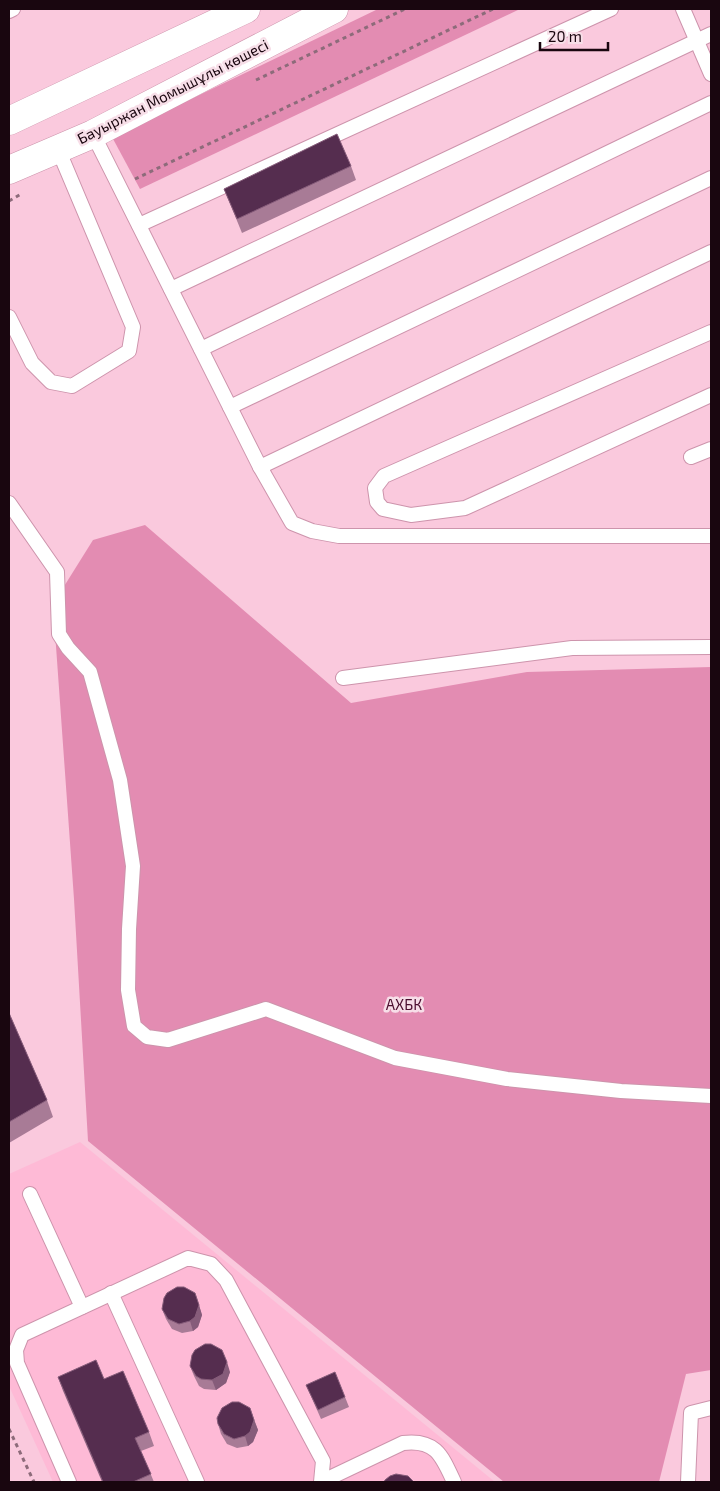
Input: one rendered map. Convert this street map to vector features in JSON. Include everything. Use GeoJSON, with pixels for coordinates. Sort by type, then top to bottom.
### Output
{"type":"FeatureCollection","features":[{"type":"Feature","properties":{"kind":"main road"},"geometry":{"type":"LineString","coordinates":[[9,121],[246,9]]}},
{"type":"Feature","properties":{"kind":"main road","name":"Бауыржан Момышұлы көшесі"},"geometry":{"type":"LineString","coordinates":[[9,170],[93,134],[334,9]]}},
{"type":"Feature","properties":{"kind":"lane"},"geometry":{"type":"LineString","coordinates":[[139,225],[611,9]]}},
{"type":"Feature","properties":{"kind":"lane"},"geometry":{"type":"LineString","coordinates":[[683,9],[698,40],[711,74]]}},
{"type":"Feature","properties":{"kind":"lane"},"geometry":{"type":"LineString","coordinates":[[171,289],[711,34]]}},
{"type":"Feature","properties":{"kind":"lane"},"geometry":{"type":"LineString","coordinates":[[201,349],[711,104]]}},
{"type":"Feature","properties":{"kind":"lane"},"geometry":{"type":"LineString","coordinates":[[93,134],[260,467],[292,523],[312,531],[339,536],[711,536]]}},
{"type":"Feature","properties":{"kind":"lane"},"geometry":{"type":"LineString","coordinates":[[9,317],[32,363],[50,382],[72,386],[129,351],[133,327],[58,149]]}},
{"type":"Feature","properties":{"kind":"lane"},"geometry":{"type":"LineString","coordinates":[[230,407],[711,178]]}},
{"type":"Feature","properties":{"kind":"lane"},"geometry":{"type":"LineString","coordinates":[[260,467],[711,252]]}},
{"type":"Feature","properties":{"kind":"lane"},"geometry":{"type":"LineString","coordinates":[[711,332],[384,476],[375,488],[377,502],[383,509],[411,515],[465,508],[711,395]]}},
{"type":"Feature","properties":{"kind":"lane"},"geometry":{"type":"LineString","coordinates":[[692,457],[711,449]]}},
{"type":"Feature","properties":{"kind":"lane"},"geometry":{"type":"LineString","coordinates":[[9,503],[57,572],[59,634],[68,648],[90,672],[120,780],[133,866],[128,990],[134,1026],[147,1037],[168,1040],[266,1009],[394,1058],[507,1079],[621,1091],[711,1096]]}},
{"type":"Feature","properties":{"kind":"lane"},"geometry":{"type":"LineString","coordinates":[[343,678],[572,648],[711,647]]}},
{"type":"Feature","properties":{"kind":"lane"},"geometry":{"type":"LineString","coordinates":[[30,1194],[82,1307]]}},
{"type":"Feature","properties":{"kind":"lane"},"geometry":{"type":"LineString","coordinates":[[69,1482],[18,1363],[16,1350],[22,1334],[188,1258],[211,1264],[226,1280],[323,1461],[321,1482]]}},
{"type":"Feature","properties":{"kind":"lane"},"geometry":{"type":"LineString","coordinates":[[111,1294],[197,1482]]}},
{"type":"Feature","properties":{"kind":"lane"},"geometry":{"type":"LineString","coordinates":[[688,1482],[691,1413],[711,1408]]}},
{"type":"Feature","properties":{"kind":"lane"},"geometry":{"type":"LineString","coordinates":[[321,1482],[403,1442],[416,1441],[432,1446],[442,1457],[454,1482]]}},
{"type":"Feature","properties":{"kind":"path"},"geometry":{"type":"LineString","coordinates":[[120,186],[494,9]]}},
{"type":"Feature","properties":{"kind":"path"},"geometry":{"type":"LineString","coordinates":[[9,1429],[34,1482]]}},
{"type":"Feature","properties":{"kind":"shaded area"},"geometry":{"type":"Polygon","coordinates":[[[80,1142],[495,1482],[53,1482],[9,1386],[9,1174],[80,1142]]]}},
{"type":"Feature","properties":{"kind":"green space"},"geometry":{"type":"Polygon","coordinates":[[[378,9],[520,9],[140,189],[112,137],[378,9]]]}},
{"type":"Feature","properties":{"kind":"green space","name":"АХБК"},"geometry":{"type":"Polygon","coordinates":[[[145,525],[351,703],[527,672],[711,667],[711,1370],[686,1374],[659,1482],[504,1482],[88,1141],[74,899],[53,604],[93,540],[145,525]]]}},
{"type":"Feature","properties":{"kind":"building"},"geometry":{"type":"Polygon","coordinates":[[[337,134],[351,166],[237,219],[224,189],[337,134]]]}},
{"type":"Feature","properties":{"kind":"building"},"geometry":{"type":"Polygon","coordinates":[[[9,1013],[47,1100],[9,1122],[9,1013]]]}},
{"type":"Feature","properties":{"kind":"building"},"geometry":{"type":"Polygon","coordinates":[[[177,1287],[184,1287],[195,1293],[199,1305],[195,1317],[190,1321],[179,1324],[168,1319],[162,1309],[167,1293],[177,1287]]]}},
{"type":"Feature","properties":{"kind":"building"},"geometry":{"type":"Polygon","coordinates":[[[205,1344],[211,1344],[222,1350],[227,1362],[223,1374],[212,1380],[201,1379],[196,1376],[190,1366],[195,1350],[205,1344]]]}},
{"type":"Feature","properties":{"kind":"building"},"geometry":{"type":"Polygon","coordinates":[[[96,1360],[104,1379],[123,1371],[149,1432],[135,1438],[151,1474],[133,1482],[103,1482],[58,1377],[96,1360]]]}},
{"type":"Feature","properties":{"kind":"building"},"geometry":{"type":"Polygon","coordinates":[[[335,1372],[345,1397],[318,1410],[306,1385],[335,1372]]]}},
{"type":"Feature","properties":{"kind":"building"},"geometry":{"type":"Polygon","coordinates":[[[232,1402],[239,1402],[250,1408],[254,1420],[250,1432],[245,1436],[234,1439],[224,1434],[217,1418],[222,1408],[232,1402]]]}},
{"type":"Feature","properties":{"kind":"building"},"geometry":{"type":"Polygon","coordinates":[[[396,1474],[408,1476],[414,1482],[384,1482],[390,1476],[396,1474]]]}}]}
